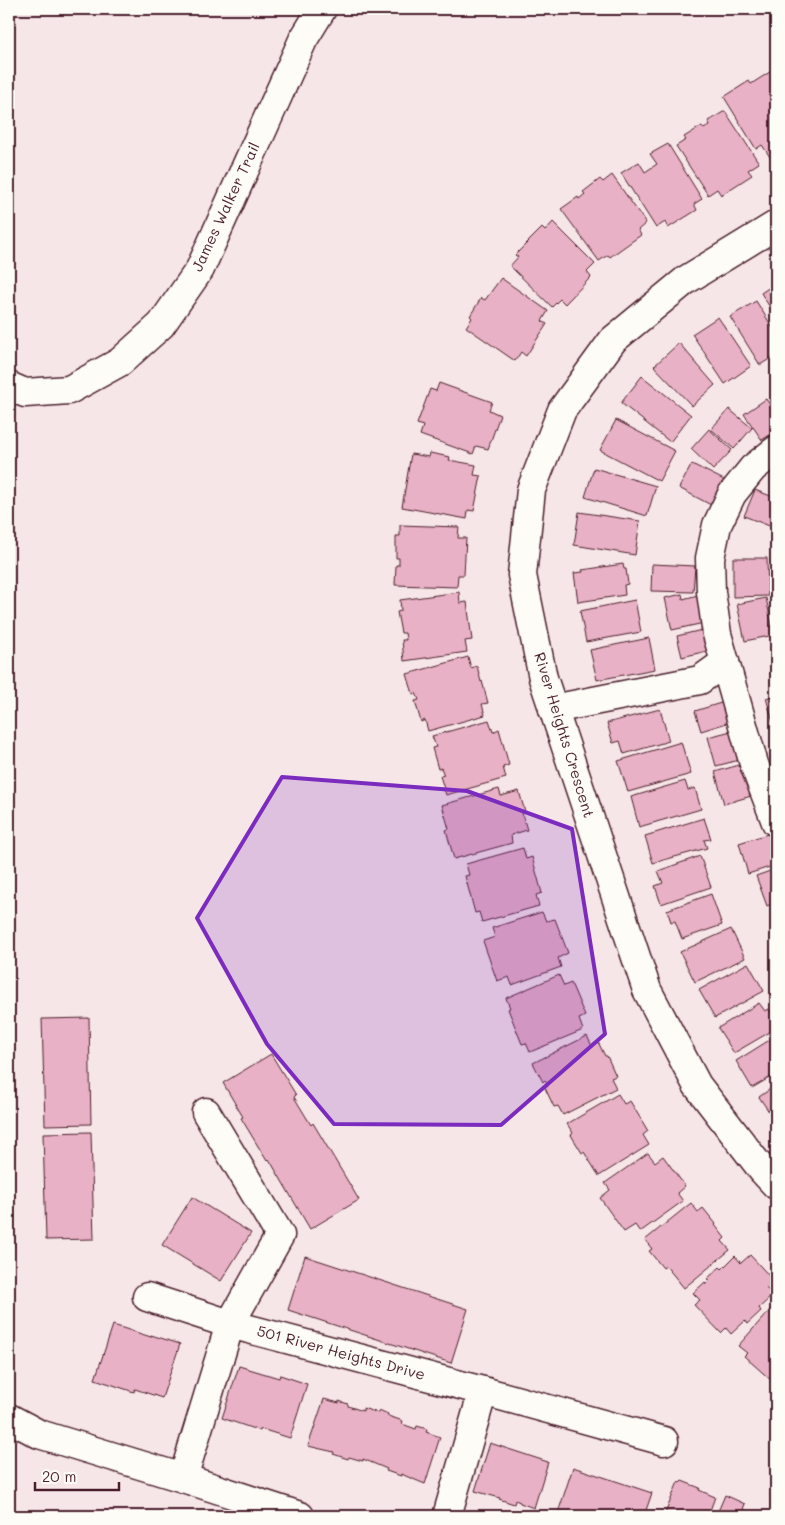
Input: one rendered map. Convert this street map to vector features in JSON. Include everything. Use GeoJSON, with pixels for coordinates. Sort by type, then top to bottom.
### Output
{"type":"FeatureCollection","features":[{"type":"Feature","properties":{"kind":"street","name":"James Walker Trail"},"geometry":{"type":"LineString","coordinates":[[9,386],[25,394],[69,390],[120,362],[161,325],[200,269],[303,40],[322,9]]}},
{"type":"Feature","properties":{"kind":"street","name":"River Heights Crescent"},"geometry":{"type":"LineString","coordinates":[[776,225],[686,280],[613,340],[562,410],[531,490],[522,576],[543,678],[647,990],[697,1085],[763,1171],[776,1185]]}},
{"type":"Feature","properties":{"kind":"street"},"geometry":{"type":"LineString","coordinates":[[776,450],[753,468],[732,494],[717,525],[710,558],[711,592],[716,634],[754,764],[776,822]]}},
{"type":"Feature","properties":{"kind":"street"},"geometry":{"type":"LineString","coordinates":[[553,709],[700,680],[725,662]]}},
{"type":"Feature","properties":{"kind":"street"},"geometry":{"type":"LineString","coordinates":[[183,1478],[230,1324],[280,1235],[206,1112]]}},
{"type":"Feature","properties":{"kind":"street","name":"501 River Heights Drive"},"geometry":{"type":"LineString","coordinates":[[147,1297],[230,1324],[664,1441]]}},
{"type":"Feature","properties":{"kind":"street"},"geometry":{"type":"LineString","coordinates":[[447,1516],[483,1391]]}},
{"type":"Feature","properties":{"kind":"street"},"geometry":{"type":"LineString","coordinates":[[9,1418],[39,1434],[300,1516]]}},
{"type":"Feature","properties":{"kind":"street"},"geometry":{"type":"LineString","coordinates":[[9,1434],[39,1434]]}},
{"type":"Feature","properties":{"kind":"highlighted area"},"geometry":{"type":"Polygon","coordinates":[[[282,777],[467,791],[572,829],[605,1034],[501,1125],[334,1124],[267,1044],[197,918],[282,777]]]}},
{"type":"Feature","properties":{"kind":"building"},"geometry":{"type":"Polygon","coordinates":[[[773,70],[776,76],[776,158],[772,160],[762,145],[756,149],[724,97],[749,81],[751,84],[773,70]]]}},
{"type":"Feature","properties":{"kind":"building"},"geometry":{"type":"Polygon","coordinates":[[[725,111],[759,163],[748,170],[752,175],[721,195],[717,189],[708,195],[676,146],[686,140],[684,137],[702,126],[704,129],[710,125],[708,121],[725,111]]]}},
{"type":"Feature","properties":{"kind":"building"},"geometry":{"type":"Polygon","coordinates":[[[668,144],[702,199],[694,204],[697,210],[668,228],[665,222],[656,228],[621,173],[639,162],[645,172],[657,164],[650,154],[668,144]]]}},
{"type":"Feature","properties":{"kind":"building"},"geometry":{"type":"Polygon","coordinates":[[[612,175],[646,223],[638,230],[641,235],[610,257],[608,255],[599,261],[561,209],[578,197],[579,199],[585,194],[583,192],[600,179],[603,182],[612,175]]]}},
{"type":"Feature","properties":{"kind":"building"},"geometry":{"type":"Polygon","coordinates":[[[553,222],[595,264],[587,272],[591,277],[565,304],[560,299],[552,307],[510,266],[518,257],[515,255],[542,228],[545,231],[553,222]]]}},
{"type":"Feature","properties":{"kind":"building"},"geometry":{"type":"Polygon","coordinates":[[[501,278],[548,311],[542,321],[547,324],[526,356],[521,352],[515,361],[466,327],[472,318],[470,316],[481,298],[485,300],[501,278]]]}},
{"type":"Feature","properties":{"kind":"building"},"geometry":{"type":"Polygon","coordinates":[[[776,283],[776,317],[761,293],[776,283]]]}},
{"type":"Feature","properties":{"kind":"building"},"geometry":{"type":"Polygon","coordinates":[[[756,301],[776,333],[776,355],[760,365],[730,317],[756,301]]]}},
{"type":"Feature","properties":{"kind":"building"},"geometry":{"type":"Polygon","coordinates":[[[718,317],[751,366],[725,384],[692,334],[718,317]]]}},
{"type":"Feature","properties":{"kind":"building"},"geometry":{"type":"Polygon","coordinates":[[[679,343],[715,385],[692,406],[654,366],[679,343]]]}},
{"type":"Feature","properties":{"kind":"building"},"geometry":{"type":"Polygon","coordinates":[[[642,376],[691,415],[670,442],[621,403],[642,376]]]}},
{"type":"Feature","properties":{"kind":"building"},"geometry":{"type":"Polygon","coordinates":[[[439,383],[492,402],[489,410],[500,415],[488,449],[476,446],[473,454],[420,435],[423,426],[417,424],[430,389],[436,391],[439,383]]]}},
{"type":"Feature","properties":{"kind":"building"},"geometry":{"type":"Polygon","coordinates":[[[766,399],[776,414],[776,431],[762,440],[744,414],[766,399]]]}},
{"type":"Feature","properties":{"kind":"building"},"geometry":{"type":"Polygon","coordinates":[[[729,409],[752,428],[734,449],[711,429],[729,409]]]}},
{"type":"Feature","properties":{"kind":"building"},"geometry":{"type":"Polygon","coordinates":[[[616,420],[675,451],[659,481],[600,450],[616,420]]]}},
{"type":"Feature","properties":{"kind":"building"},"geometry":{"type":"Polygon","coordinates":[[[709,429],[732,450],[713,470],[691,449],[709,429]]]}},
{"type":"Feature","properties":{"kind":"building"},"geometry":{"type":"Polygon","coordinates":[[[430,453],[450,457],[449,460],[476,465],[474,475],[481,476],[474,511],[468,510],[467,519],[402,507],[411,454],[429,457],[430,453]]]}},
{"type":"Feature","properties":{"kind":"building"},"geometry":{"type":"Polygon","coordinates":[[[692,464],[724,480],[711,505],[679,488],[692,464]]]}},
{"type":"Feature","properties":{"kind":"building"},"geometry":{"type":"Polygon","coordinates":[[[594,468],[656,486],[647,516],[585,497],[594,468]]]}},
{"type":"Feature","properties":{"kind":"building"},"geometry":{"type":"Polygon","coordinates":[[[755,490],[776,498],[776,516],[772,527],[744,516],[755,490]]]}},
{"type":"Feature","properties":{"kind":"building"},"geometry":{"type":"Polygon","coordinates":[[[579,512],[640,521],[635,555],[574,545],[579,512]]]}},
{"type":"Feature","properties":{"kind":"building"},"geometry":{"type":"Polygon","coordinates":[[[400,525],[459,527],[458,538],[466,538],[464,575],[458,575],[457,587],[395,585],[396,565],[399,565],[399,558],[396,558],[396,536],[400,536],[400,525]]]}},
{"type":"Feature","properties":{"kind":"building"},"geometry":{"type":"Polygon","coordinates":[[[733,558],[767,558],[768,596],[733,597],[733,558]]]}},
{"type":"Feature","properties":{"kind":"building"},"geometry":{"type":"Polygon","coordinates":[[[623,564],[624,569],[626,569],[628,584],[624,585],[625,595],[578,602],[574,573],[583,572],[582,570],[623,564]]]}},
{"type":"Feature","properties":{"kind":"building"},"geometry":{"type":"Polygon","coordinates":[[[652,564],[695,566],[693,592],[651,591],[652,564]]]}},
{"type":"Feature","properties":{"kind":"building"},"geometry":{"type":"Polygon","coordinates":[[[459,592],[460,603],[467,602],[472,640],[465,641],[467,652],[404,661],[402,640],[406,640],[405,633],[401,633],[397,612],[401,611],[400,600],[459,592]]]}},
{"type":"Feature","properties":{"kind":"building"},"geometry":{"type":"Polygon","coordinates":[[[682,594],[683,599],[698,595],[704,623],[672,630],[665,598],[682,594]]]}},
{"type":"Feature","properties":{"kind":"building"},"geometry":{"type":"Polygon","coordinates":[[[766,598],[774,635],[745,641],[737,604],[766,598]]]}},
{"type":"Feature","properties":{"kind":"building"},"geometry":{"type":"Polygon","coordinates":[[[635,600],[641,632],[586,642],[580,611],[635,600]]]}},
{"type":"Feature","properties":{"kind":"building"},"geometry":{"type":"Polygon","coordinates":[[[706,629],[711,650],[682,657],[677,636],[706,629]]]}},
{"type":"Feature","properties":{"kind":"building"},"geometry":{"type":"Polygon","coordinates":[[[649,638],[655,669],[597,680],[590,650],[649,638]]]}},
{"type":"Feature","properties":{"kind":"building"},"geometry":{"type":"Polygon","coordinates":[[[468,657],[471,668],[477,666],[482,681],[488,703],[482,704],[485,715],[428,731],[425,720],[421,722],[415,701],[419,700],[416,693],[413,694],[407,674],[468,657]]]}},
{"type":"Feature","properties":{"kind":"building"},"geometry":{"type":"Polygon","coordinates":[[[776,695],[776,726],[774,726],[766,698],[776,695]]]}},
{"type":"Feature","properties":{"kind":"building"},"geometry":{"type":"Polygon","coordinates":[[[724,702],[730,722],[701,731],[695,711],[724,702]]]}},
{"type":"Feature","properties":{"kind":"building"},"geometry":{"type":"Polygon","coordinates":[[[660,709],[669,741],[624,754],[620,741],[613,743],[607,723],[660,709]]]}},
{"type":"Feature","properties":{"kind":"building"},"geometry":{"type":"Polygon","coordinates":[[[489,720],[493,732],[499,729],[509,765],[503,767],[506,778],[446,795],[440,776],[444,775],[441,768],[438,769],[432,748],[436,747],[432,736],[489,720]]]}},
{"type":"Feature","properties":{"kind":"building"},"geometry":{"type":"Polygon","coordinates":[[[739,729],[747,758],[716,766],[708,737],[739,729]]]}},
{"type":"Feature","properties":{"kind":"building"},"geometry":{"type":"Polygon","coordinates":[[[681,742],[691,774],[628,792],[618,761],[681,742]]]}},
{"type":"Feature","properties":{"kind":"building"},"geometry":{"type":"Polygon","coordinates":[[[749,762],[758,794],[724,804],[715,772],[749,762]]]}},
{"type":"Feature","properties":{"kind":"building"},"geometry":{"type":"Polygon","coordinates":[[[685,781],[688,790],[695,788],[701,809],[639,827],[631,797],[685,781]]]}},
{"type":"Feature","properties":{"kind":"building"},"geometry":{"type":"Polygon","coordinates":[[[499,789],[501,796],[519,791],[525,812],[522,813],[527,830],[511,835],[512,843],[454,859],[446,830],[449,829],[442,805],[499,789]]]}},
{"type":"Feature","properties":{"kind":"building"},"geometry":{"type":"Polygon","coordinates":[[[704,818],[711,839],[704,840],[707,848],[653,863],[645,836],[704,818]]]}},
{"type":"Feature","properties":{"kind":"building"},"geometry":{"type":"Polygon","coordinates":[[[771,833],[776,849],[776,865],[748,874],[739,843],[771,833]]]}},
{"type":"Feature","properties":{"kind":"building"},"geometry":{"type":"Polygon","coordinates":[[[523,848],[526,859],[532,857],[542,893],[536,895],[539,906],[482,922],[479,912],[475,913],[465,876],[469,875],[466,864],[523,848]]]}},
{"type":"Feature","properties":{"kind":"building"},"geometry":{"type":"Polygon","coordinates":[[[700,856],[711,887],[661,904],[655,886],[663,883],[658,871],[700,856]]]}},
{"type":"Feature","properties":{"kind":"building"},"geometry":{"type":"Polygon","coordinates":[[[776,869],[776,902],[767,906],[756,876],[776,869]]]}},
{"type":"Feature","properties":{"kind":"building"},"geometry":{"type":"Polygon","coordinates":[[[711,894],[722,925],[682,939],[675,921],[671,922],[667,910],[711,894]]]}},
{"type":"Feature","properties":{"kind":"building"},"geometry":{"type":"Polygon","coordinates":[[[542,912],[546,921],[555,919],[568,953],[558,958],[561,967],[512,985],[509,977],[497,981],[483,941],[495,937],[492,928],[542,912]]]}},
{"type":"Feature","properties":{"kind":"building"},"geometry":{"type":"Polygon","coordinates":[[[731,929],[745,958],[695,982],[680,952],[731,929]]]}},
{"type":"Feature","properties":{"kind":"building"},"geometry":{"type":"Polygon","coordinates":[[[748,963],[764,991],[715,1018],[699,990],[748,963]]]}},
{"type":"Feature","properties":{"kind":"building"},"geometry":{"type":"Polygon","coordinates":[[[559,975],[564,986],[571,983],[585,1016],[579,1019],[583,1030],[530,1052],[526,1043],[522,1044],[508,1009],[510,1008],[506,998],[559,975]]]}},
{"type":"Feature","properties":{"kind":"building"},"geometry":{"type":"Polygon","coordinates":[[[759,1003],[765,1011],[769,1009],[776,1021],[773,1024],[775,1029],[734,1053],[718,1028],[759,1003]]]}},
{"type":"Feature","properties":{"kind":"building"},"geometry":{"type":"Polygon","coordinates":[[[89,1018],[91,1124],[45,1125],[42,1019],[89,1018]]]}},
{"type":"Feature","properties":{"kind":"building"},"geometry":{"type":"Polygon","coordinates":[[[587,1036],[592,1046],[598,1042],[605,1056],[607,1056],[616,1076],[611,1078],[616,1088],[563,1115],[558,1106],[554,1107],[545,1088],[548,1086],[545,1080],[543,1082],[533,1063],[587,1036]]]}},
{"type":"Feature","properties":{"kind":"building"},"geometry":{"type":"Polygon","coordinates":[[[776,1036],[776,1074],[752,1088],[736,1061],[776,1036]]]}},
{"type":"Feature","properties":{"kind":"building"},"geometry":{"type":"Polygon","coordinates":[[[271,1054],[296,1095],[294,1097],[311,1125],[313,1123],[359,1200],[310,1229],[269,1159],[267,1161],[241,1118],[243,1117],[223,1083],[271,1054]]]}},
{"type":"Feature","properties":{"kind":"building"},"geometry":{"type":"Polygon","coordinates":[[[776,1085],[776,1122],[759,1097],[776,1085]]]}},
{"type":"Feature","properties":{"kind":"building"},"geometry":{"type":"Polygon","coordinates":[[[618,1094],[624,1104],[630,1101],[648,1131],[643,1135],[649,1145],[599,1176],[584,1152],[582,1153],[571,1135],[573,1133],[567,1124],[618,1094]]]}},
{"type":"Feature","properties":{"kind":"building"},"geometry":{"type":"Polygon","coordinates":[[[91,1132],[94,1239],[46,1240],[43,1133],[91,1132]]]}},
{"type":"Feature","properties":{"kind":"building"},"geometry":{"type":"Polygon","coordinates":[[[648,1153],[655,1162],[663,1156],[685,1186],[677,1193],[683,1201],[640,1232],[635,1225],[624,1232],[600,1198],[610,1190],[605,1183],[648,1153]]]}},
{"type":"Feature","properties":{"kind":"building"},"geometry":{"type":"Polygon","coordinates":[[[192,1197],[251,1233],[221,1281],[162,1245],[192,1197]]]}},
{"type":"Feature","properties":{"kind":"building"},"geometry":{"type":"Polygon","coordinates":[[[691,1203],[698,1212],[703,1208],[725,1238],[722,1241],[730,1250],[684,1288],[666,1266],[663,1268],[649,1251],[652,1249],[645,1240],[691,1203]]]}},
{"type":"Feature","properties":{"kind":"building"},"geometry":{"type":"Polygon","coordinates":[[[750,1255],[774,1281],[766,1288],[773,1295],[759,1308],[761,1311],[747,1324],[745,1321],[731,1334],[726,1328],[721,1333],[694,1305],[700,1300],[693,1293],[705,1282],[706,1284],[709,1280],[707,1279],[720,1267],[722,1269],[735,1256],[741,1263],[750,1255]]]}},
{"type":"Feature","properties":{"kind":"building"},"geometry":{"type":"Polygon","coordinates":[[[305,1256],[468,1309],[451,1363],[288,1310],[305,1256]]]}},
{"type":"Feature","properties":{"kind":"building"},"geometry":{"type":"Polygon","coordinates":[[[776,1303],[776,1381],[774,1379],[772,1381],[744,1356],[747,1353],[738,1346],[776,1303]]]}},
{"type":"Feature","properties":{"kind":"building"},"geometry":{"type":"Polygon","coordinates":[[[113,1325],[180,1344],[162,1398],[135,1389],[134,1392],[95,1379],[113,1325]]]}},
{"type":"Feature","properties":{"kind":"building"},"geometry":{"type":"Polygon","coordinates":[[[239,1366],[279,1378],[280,1375],[307,1384],[290,1438],[261,1429],[260,1431],[222,1418],[239,1366]]]}},
{"type":"Feature","properties":{"kind":"building"},"geometry":{"type":"Polygon","coordinates":[[[324,1399],[339,1403],[339,1401],[363,1411],[363,1408],[378,1413],[379,1410],[388,1414],[388,1416],[403,1421],[402,1424],[416,1429],[417,1426],[427,1429],[426,1432],[440,1437],[425,1484],[401,1474],[401,1476],[386,1471],[387,1469],[363,1459],[363,1461],[349,1457],[348,1459],[333,1454],[334,1452],[308,1446],[324,1399]]]}},
{"type":"Feature","properties":{"kind":"building"},"geometry":{"type":"Polygon","coordinates":[[[490,1443],[548,1462],[534,1508],[515,1500],[514,1504],[475,1491],[490,1443]]]}},
{"type":"Feature","properties":{"kind":"building"},"geometry":{"type":"Polygon","coordinates":[[[573,1467],[652,1493],[644,1516],[557,1516],[573,1467]]]}},
{"type":"Feature","properties":{"kind":"building"},"geometry":{"type":"Polygon","coordinates":[[[682,1481],[700,1488],[699,1490],[715,1497],[708,1516],[664,1516],[678,1482],[682,1481]]]}},
{"type":"Feature","properties":{"kind":"building"},"geometry":{"type":"Polygon","coordinates":[[[725,1495],[745,1504],[743,1509],[757,1516],[716,1516],[725,1495]]]}}]}
